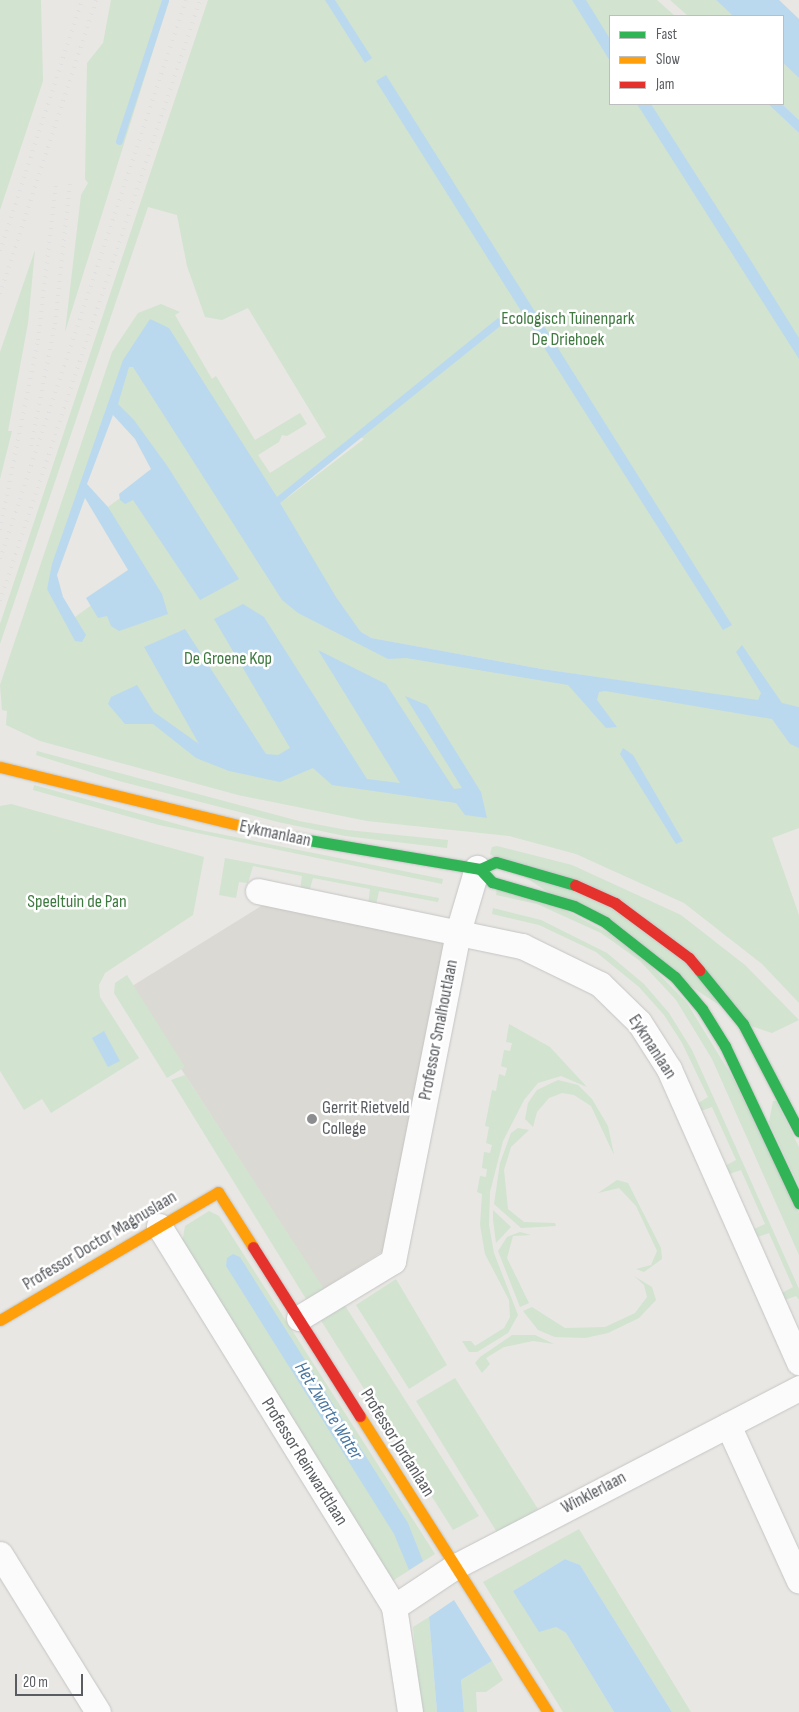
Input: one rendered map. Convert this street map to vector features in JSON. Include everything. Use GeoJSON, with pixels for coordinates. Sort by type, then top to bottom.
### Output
{"type":"FeatureCollection","features":[{"type":"Feature","properties":{"kind":"main road"},"geometry":{"type":"LineString","coordinates":[[34,762],[73,782]]}},
{"type":"Feature","properties":{"kind":"main road"},"geometry":{"type":"LineString","coordinates":[[0,767],[28,776],[73,782]]}},
{"type":"Feature","properties":{"kind":"main road","name":"Eykmanlaan"},"geometry":{"type":"LineString","coordinates":[[73,782],[275,834],[479,869],[496,862],[564,880],[615,903],[690,958],[743,1024],[799,1131]]}},
{"type":"Feature","properties":{"kind":"main road","name":"Eykmanlaan"},"geometry":{"type":"LineString","coordinates":[[479,869],[492,882],[574,906],[605,922],[675,977],[702,1009],[725,1046],[799,1203]]}},
{"type":"Feature","properties":{"kind":"main road","name":"Professor Jordanlaan"},"geometry":{"type":"LineString","coordinates":[[218,1192],[454,1567],[471,1591],[500,1640],[548,1712]]}},
{"type":"Feature","properties":{"kind":"main road","name":"Professor Doctor Magnuslaan"},"geometry":{"type":"LineString","coordinates":[[0,1320],[218,1192]]}},
{"type":"Feature","properties":{"kind":"street","name":"Professor Smalhoutlaan"},"geometry":{"type":"LineString","coordinates":[[299,1318],[394,1261],[458,932],[479,869]]}},
{"type":"Feature","properties":{"kind":"street","name":"Eykmanlaan"},"geometry":{"type":"LineString","coordinates":[[258,891],[522,946],[572,967],[600,984],[639,1022],[669,1069],[699,1132],[799,1362]]}},
{"type":"Feature","properties":{"kind":"street","name":"Professor Reinwardtlaan"},"geometry":{"type":"LineString","coordinates":[[159,1226],[394,1607],[410,1712]]}},
{"type":"Feature","properties":{"kind":"street","name":"Winklerlaan"},"geometry":{"type":"LineString","coordinates":[[394,1607],[454,1567],[799,1388]]}},
{"type":"Feature","properties":{"kind":"street"},"geometry":{"type":"LineString","coordinates":[[728,1425],[799,1581]]}},
{"type":"Feature","properties":{"kind":"street"},"geometry":{"type":"LineString","coordinates":[[0,1554],[98,1712]]}},
{"type":"Feature","properties":{"kind":"shaded area","name":"Gerrit Rietveld College"},"geometry":{"type":"Polygon","coordinates":[[[266,903],[445,940],[385,1250],[323,1289],[129,988],[266,903]]]}},
{"type":"Feature","properties":{"kind":"green space"},"geometry":{"type":"Polygon","coordinates":[[[0,0],[41,0],[43,81],[0,210],[0,0]]]}},
{"type":"Feature","properties":{"kind":"green space"},"geometry":{"type":"Polygon","coordinates":[[[111,0],[169,0],[65,332],[81,195],[88,183],[85,179],[87,63],[103,43],[111,0]]]}},
{"type":"Feature","properties":{"kind":"green space","name":"Ecologisch Tuinenpark De Driehoek"},"geometry":{"type":"Polygon","coordinates":[[[208,0],[657,0],[674,15],[609,15],[609,105],[769,105],[799,133],[799,707],[542,669],[370,638],[361,631],[370,644],[799,711],[799,828],[772,838],[799,915],[799,1003],[762,964],[684,903],[576,854],[509,836],[367,821],[238,795],[40,741],[6,725],[7,711],[2,710],[0,685],[112,352],[138,313],[161,304],[180,312],[175,315],[212,379],[216,376],[255,440],[300,413],[307,424],[287,436],[282,435],[279,442],[258,455],[270,473],[326,437],[248,308],[222,320],[205,317],[187,266],[177,215],[148,207],[0,644],[0,624],[208,0]],[[112,392],[47,589],[71,620],[137,572],[108,507],[159,469],[111,405],[112,392]],[[355,434],[302,478],[287,498],[364,439],[355,434]]]}},
{"type":"Feature","properties":{"kind":"green space"},"geometry":{"type":"Polygon","coordinates":[[[670,0],[716,0],[732,15],[687,15],[670,0]]]}},
{"type":"Feature","properties":{"kind":"green space"},"geometry":{"type":"Polygon","coordinates":[[[784,64],[799,78],[799,120],[783,105],[784,64]]]}},
{"type":"Feature","properties":{"kind":"green space"},"geometry":{"type":"Polygon","coordinates":[[[35,250],[28,323],[8,431],[12,431],[0,479],[0,352],[35,250]]]}},
{"type":"Feature","properties":{"kind":"green space"},"geometry":{"type":"Polygon","coordinates":[[[37,751],[299,821],[347,830],[448,840],[447,848],[345,836],[278,822],[119,781],[36,755],[37,751]]]}},
{"type":"Feature","properties":{"kind":"green space"},"geometry":{"type":"Polygon","coordinates":[[[34,785],[195,829],[443,879],[442,884],[159,825],[33,790],[34,785]]]}},
{"type":"Feature","properties":{"kind":"green space","name":"Speeltuin de Pan"},"geometry":{"type":"Polygon","coordinates":[[[11,804],[204,857],[193,915],[105,973],[99,985],[100,997],[139,1058],[51,1113],[42,1099],[24,1110],[0,1071],[0,806],[11,804]]]}},
{"type":"Feature","properties":{"kind":"green space"},"geometry":{"type":"Polygon","coordinates":[[[497,846],[572,865],[681,915],[745,965],[799,1020],[772,1033],[751,1026],[490,854],[492,847],[497,846]]]}},
{"type":"Feature","properties":{"kind":"green space"},"geometry":{"type":"Polygon","coordinates":[[[225,858],[439,898],[438,902],[379,891],[376,905],[368,905],[370,889],[313,878],[309,892],[300,891],[302,876],[253,866],[248,883],[239,882],[236,898],[219,895],[225,858]]]}},
{"type":"Feature","properties":{"kind":"green space"},"geometry":{"type":"Polygon","coordinates":[[[497,888],[553,904],[610,934],[649,964],[687,1003],[733,1078],[799,1213],[799,1255],[712,1059],[676,1000],[640,961],[601,933],[537,904],[496,895],[497,888]]]}},
{"type":"Feature","properties":{"kind":"green space"},"geometry":{"type":"Polygon","coordinates":[[[493,908],[541,920],[607,953],[644,984],[669,1013],[692,1050],[721,1114],[799,1289],[799,1300],[796,1296],[782,1301],[780,1294],[793,1287],[769,1233],[755,1238],[752,1230],[765,1224],[741,1170],[726,1175],[723,1167],[736,1160],[712,1107],[698,1112],[695,1105],[708,1097],[682,1043],[664,1015],[639,987],[596,952],[539,925],[492,914],[493,908]]]}},
{"type":"Feature","properties":{"kind":"green space"},"geometry":{"type":"Polygon","coordinates":[[[127,975],[185,1067],[167,1078],[114,993],[115,983],[127,975]]]}},
{"type":"Feature","properties":{"kind":"green space"},"geometry":{"type":"Polygon","coordinates":[[[509,1024],[550,1047],[587,1087],[561,1076],[538,1083],[524,1100],[503,1141],[490,1192],[489,1225],[494,1253],[518,1315],[508,1333],[477,1352],[469,1352],[462,1341],[471,1341],[475,1346],[504,1328],[510,1317],[509,1300],[485,1254],[480,1225],[482,1194],[477,1192],[480,1176],[486,1177],[487,1169],[482,1168],[484,1152],[490,1153],[492,1145],[486,1143],[489,1127],[485,1126],[492,1090],[496,1091],[499,1074],[505,1076],[507,1068],[501,1066],[504,1050],[510,1051],[512,1043],[506,1042],[509,1024]]]}},
{"type":"Feature","properties":{"kind":"green space"},"geometry":{"type":"Polygon","coordinates":[[[185,1075],[324,1289],[306,1299],[171,1080],[185,1075]]]}},
{"type":"Feature","properties":{"kind":"green space"},"geometry":{"type":"Polygon","coordinates":[[[558,1080],[578,1085],[592,1099],[608,1126],[614,1155],[591,1106],[574,1095],[562,1093],[549,1098],[537,1112],[533,1127],[525,1119],[528,1103],[537,1090],[558,1080]]]}},
{"type":"Feature","properties":{"kind":"green space"},"geometry":{"type":"Polygon","coordinates":[[[773,1101],[776,1101],[799,1147],[799,1186],[769,1122],[773,1101]]]}},
{"type":"Feature","properties":{"kind":"green space"},"geometry":{"type":"Polygon","coordinates":[[[518,1128],[529,1130],[511,1147],[504,1170],[508,1209],[524,1222],[555,1223],[556,1226],[521,1228],[494,1204],[500,1163],[511,1133],[518,1128]]]}},
{"type":"Feature","properties":{"kind":"green space"},"geometry":{"type":"Polygon","coordinates":[[[617,1180],[628,1183],[661,1248],[662,1259],[644,1272],[636,1269],[651,1265],[657,1251],[636,1206],[619,1188],[598,1193],[617,1180]]]}},
{"type":"Feature","properties":{"kind":"green space"},"geometry":{"type":"Polygon","coordinates":[[[493,1210],[511,1227],[496,1243],[493,1220],[493,1210]]]}},
{"type":"Feature","properties":{"kind":"green space"},"geometry":{"type":"Polygon","coordinates":[[[209,1211],[219,1216],[435,1554],[386,1585],[174,1239],[183,1238],[185,1226],[209,1211]]]}},
{"type":"Feature","properties":{"kind":"green space"},"geometry":{"type":"Polygon","coordinates":[[[520,1232],[531,1235],[513,1236],[507,1258],[529,1303],[520,1307],[498,1251],[507,1237],[520,1232]]]}},
{"type":"Feature","properties":{"kind":"green space"},"geometry":{"type":"Polygon","coordinates":[[[634,1276],[652,1287],[656,1300],[639,1318],[608,1333],[585,1338],[555,1337],[538,1330],[523,1311],[532,1307],[565,1328],[605,1327],[635,1313],[647,1297],[644,1285],[634,1276]]]}},
{"type":"Feature","properties":{"kind":"green space"},"geometry":{"type":"Polygon","coordinates":[[[396,1279],[447,1365],[409,1389],[356,1305],[396,1279]]]}},
{"type":"Feature","properties":{"kind":"green space"},"geometry":{"type":"Polygon","coordinates":[[[344,1304],[479,1516],[453,1530],[320,1319],[344,1304]]]}},
{"type":"Feature","properties":{"kind":"green space"},"geometry":{"type":"Polygon","coordinates":[[[512,1335],[535,1335],[554,1344],[533,1341],[504,1347],[486,1358],[490,1364],[482,1373],[475,1363],[480,1357],[512,1335]]]}},
{"type":"Feature","properties":{"kind":"green space"},"geometry":{"type":"Polygon","coordinates":[[[455,1378],[538,1509],[498,1534],[416,1401],[455,1378]]]}},
{"type":"Feature","properties":{"kind":"green space"},"geometry":{"type":"Polygon","coordinates":[[[579,1529],[691,1712],[672,1712],[580,1565],[565,1559],[513,1591],[547,1628],[556,1627],[566,1633],[614,1712],[563,1712],[483,1582],[579,1529]]]}},
{"type":"Feature","properties":{"kind":"green space"},"geometry":{"type":"Polygon","coordinates":[[[429,1617],[437,1712],[421,1712],[413,1627],[429,1617]]]}},
{"type":"Feature","properties":{"kind":"green space"},"geometry":{"type":"Polygon","coordinates":[[[492,1661],[503,1680],[486,1692],[476,1692],[477,1712],[464,1712],[461,1680],[492,1661]]]}},
{"type":"Feature","properties":{"kind":"water"},"geometry":{"type":"Polygon","coordinates":[[[325,0],[335,0],[372,58],[365,63],[325,0]]]}},
{"type":"Feature","properties":{"kind":"water"},"geometry":{"type":"Polygon","coordinates":[[[572,0],[586,0],[609,37],[609,59],[572,0]]]}},
{"type":"Feature","properties":{"kind":"water"},"geometry":{"type":"Polygon","coordinates":[[[716,0],[779,0],[799,19],[799,78],[784,64],[784,15],[732,15],[716,0]]]}},
{"type":"Feature","properties":{"kind":"water"},"geometry":{"type":"Polygon","coordinates":[[[386,75],[732,625],[723,630],[376,81],[386,75]]]}},
{"type":"Feature","properties":{"kind":"water"},"geometry":{"type":"Polygon","coordinates":[[[638,105],[652,105],[753,264],[799,338],[799,359],[638,105]]]}},
{"type":"Feature","properties":{"kind":"water"},"geometry":{"type":"Polygon","coordinates":[[[769,105],[783,105],[799,120],[799,133],[769,105]]]}},
{"type":"Feature","properties":{"kind":"water"},"geometry":{"type":"Polygon","coordinates":[[[498,318],[504,323],[280,503],[336,597],[360,631],[371,638],[542,669],[758,700],[761,693],[736,652],[742,645],[782,703],[799,707],[799,748],[790,744],[772,719],[605,691],[599,692],[597,700],[617,727],[606,728],[568,685],[406,658],[388,659],[298,613],[282,600],[133,367],[129,367],[118,404],[134,420],[168,467],[239,579],[200,600],[133,500],[125,504],[120,500],[119,494],[151,469],[135,439],[113,415],[87,484],[108,507],[162,594],[168,614],[119,631],[111,626],[107,616],[98,618],[86,598],[128,570],[85,498],[57,575],[63,597],[86,635],[82,642],[75,641],[47,589],[52,564],[123,360],[150,319],[169,328],[277,497],[498,318]]]}},
{"type":"Feature","properties":{"kind":"water"},"geometry":{"type":"Polygon","coordinates":[[[243,604],[264,617],[367,779],[400,783],[318,650],[386,684],[454,789],[462,788],[405,696],[427,705],[481,792],[487,818],[465,815],[456,803],[332,785],[313,768],[280,782],[229,771],[196,758],[153,724],[125,724],[108,704],[111,697],[137,685],[154,712],[199,744],[144,647],[185,629],[266,754],[278,755],[290,748],[214,619],[243,604]]]}},
{"type":"Feature","properties":{"kind":"water"},"geometry":{"type":"Polygon","coordinates":[[[623,748],[633,755],[683,841],[676,844],[620,754],[623,748]]]}},
{"type":"Feature","properties":{"kind":"water"},"geometry":{"type":"Polygon","coordinates":[[[104,1031],[120,1061],[108,1067],[92,1038],[104,1031]]]}},
{"type":"Feature","properties":{"kind":"water","name":"Het Zwarte Water"},"geometry":{"type":"Polygon","coordinates":[[[233,1254],[240,1257],[408,1523],[423,1561],[409,1570],[394,1534],[226,1266],[227,1258],[233,1254]]]}},
{"type":"Feature","properties":{"kind":"water"},"geometry":{"type":"Polygon","coordinates":[[[565,1559],[580,1565],[672,1712],[614,1712],[566,1633],[556,1627],[539,1632],[513,1591],[565,1559]]]}},
{"type":"Feature","properties":{"kind":"water"},"geometry":{"type":"Polygon","coordinates":[[[454,1600],[492,1661],[461,1680],[464,1712],[437,1712],[429,1617],[454,1600]]]}},
{"type":"Feature","properties":{"kind":"waterway"},"geometry":{"type":"LineString","coordinates":[[119,141],[165,0]]}},
{"type":"Feature","properties":{"kind":"railway"},"geometry":{"type":"LineString","coordinates":[[0,251],[82,0]]}},
{"type":"Feature","properties":{"kind":"railway"},"geometry":{"type":"LineString","coordinates":[[0,294],[96,0]]}},
{"type":"Feature","properties":{"kind":"railway"},"geometry":{"type":"LineString","coordinates":[[0,559],[186,0]]}},
{"type":"Feature","properties":{"kind":"railway"},"geometry":{"type":"LineString","coordinates":[[0,601],[200,0]]}},
{"type":"Feature","properties":{"kind":"railway"},"geometry":{"type":"LineString","coordinates":[[0,530],[38,340],[56,184]]}},
{"type":"Feature","properties":{"kind":"railway"},"geometry":{"type":"LineString","coordinates":[[31,446],[55,324],[70,184]]}},
{"type":"Feature","properties":{"kind":"traffic: fast"},"geometry":{"type":"LineString","coordinates":[[279,835],[480,869],[496,862],[575,885]]}},
{"type":"Feature","properties":{"kind":"traffic: fast"},"geometry":{"type":"LineString","coordinates":[[480,869],[492,882],[574,906],[605,922],[675,977],[702,1009],[725,1046],[799,1203]]}},
{"type":"Feature","properties":{"kind":"traffic: fast"},"geometry":{"type":"LineString","coordinates":[[699,970],[743,1024],[799,1131]]}},
{"type":"Feature","properties":{"kind":"traffic: slow"},"geometry":{"type":"LineString","coordinates":[[0,767],[279,835]]}},
{"type":"Feature","properties":{"kind":"traffic: slow"},"geometry":{"type":"LineString","coordinates":[[0,1320],[218,1192],[253,1247]]}},
{"type":"Feature","properties":{"kind":"traffic: slow"},"geometry":{"type":"LineString","coordinates":[[360,1416],[548,1712]]}},
{"type":"Feature","properties":{"kind":"traffic: jam"},"geometry":{"type":"LineString","coordinates":[[575,885],[615,903],[689,958],[699,970]]}},
{"type":"Feature","properties":{"kind":"traffic: jam"},"geometry":{"type":"LineString","coordinates":[[253,1247],[360,1416]]}},
{"type":"Feature","properties":{"kind":"place","name":"Gerrit Rietveld College"},"geometry":{"type":"Point","coordinates":[312,1119]}},
{"type":"Feature","properties":{"kind":"park label","name":"De Groene Kop"},"geometry":{"type":"Point","coordinates":[228,659]}}]}
